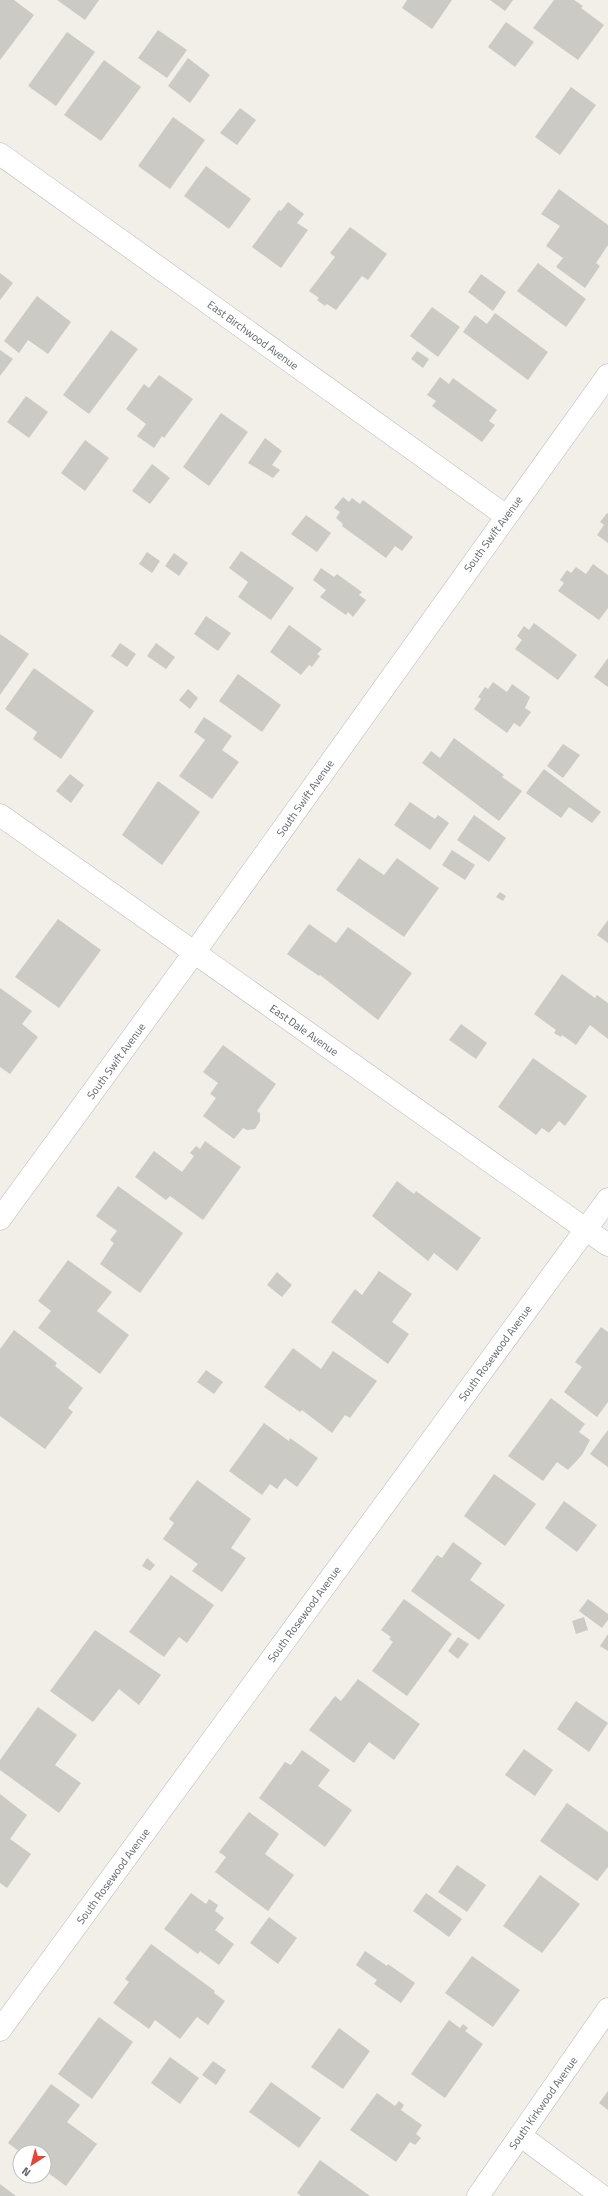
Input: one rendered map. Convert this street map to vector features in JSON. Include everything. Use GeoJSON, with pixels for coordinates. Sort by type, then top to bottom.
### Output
{"type":"FeatureCollection","features":[{"type":"Feature","properties":{"kind":"street","name":"East Birchwood Avenue"},"geometry":{"type":"LineString","coordinates":[[0,154],[506,516]]}},
{"type":"Feature","properties":{"kind":"street","name":"South Swift Avenue"},"geometry":{"type":"LineString","coordinates":[[0,1219],[194,953],[608,375]]}},
{"type":"Feature","properties":{"kind":"street","name":"East Dale Avenue"},"geometry":{"type":"LineString","coordinates":[[0,815],[608,1245]]}},
{"type":"Feature","properties":{"kind":"street","name":"South Rosewood Avenue"},"geometry":{"type":"LineString","coordinates":[[0,2030],[608,1199]]}},
{"type":"Feature","properties":{"kind":"street","name":"South Kirkwood Avenue"},"geometry":{"type":"LineString","coordinates":[[478,2196],[608,2009]]}},
{"type":"Feature","properties":{"kind":"street"},"geometry":{"type":"LineString","coordinates":[[520,2136],[602,2196]]}},
{"type":"Feature","properties":{"kind":"building"},"geometry":{"type":"Polygon","coordinates":[[[0,0],[14,0],[34,15],[0,60],[0,0]]]}},
{"type":"Feature","properties":{"kind":"building"},"geometry":{"type":"Polygon","coordinates":[[[57,0],[99,0],[85,20],[57,0]]]}},
{"type":"Feature","properties":{"kind":"building"},"geometry":{"type":"Polygon","coordinates":[[[407,0],[452,0],[432,29],[402,8],[407,0]]]}},
{"type":"Feature","properties":{"kind":"building"},"geometry":{"type":"Polygon","coordinates":[[[490,0],[513,0],[505,11],[490,0]]]}},
{"type":"Feature","properties":{"kind":"building"},"geometry":{"type":"Polygon","coordinates":[[[554,0],[574,0],[583,6],[581,8],[604,25],[578,60],[533,28],[554,0]]]}},
{"type":"Feature","properties":{"kind":"building"},"geometry":{"type":"Polygon","coordinates":[[[506,22],[534,42],[515,67],[488,47],[506,22]]]}},
{"type":"Feature","properties":{"kind":"building"},"geometry":{"type":"Polygon","coordinates":[[[158,30],[187,50],[167,78],[138,58],[158,30]]]}},
{"type":"Feature","properties":{"kind":"building"},"geometry":{"type":"Polygon","coordinates":[[[67,32],[95,52],[56,106],[28,86],[67,32]]]}},
{"type":"Feature","properties":{"kind":"building"},"geometry":{"type":"Polygon","coordinates":[[[188,58],[210,75],[190,103],[168,86],[188,58]]]}},
{"type":"Feature","properties":{"kind":"building"},"geometry":{"type":"Polygon","coordinates":[[[104,60],[141,87],[101,141],[64,115],[104,60]]]}},
{"type":"Feature","properties":{"kind":"building"},"geometry":{"type":"Polygon","coordinates":[[[571,87],[596,105],[560,155],[535,137],[571,87]]]}},
{"type":"Feature","properties":{"kind":"building"},"geometry":{"type":"Polygon","coordinates":[[[240,108],[256,120],[237,145],[220,133],[240,108]]]}},
{"type":"Feature","properties":{"kind":"building"},"geometry":{"type":"Polygon","coordinates":[[[173,117],[205,140],[170,189],[138,166],[173,117]]]}},
{"type":"Feature","properties":{"kind":"building"},"geometry":{"type":"Polygon","coordinates":[[[206,166],[251,199],[229,229],[184,196],[206,166]]]}},
{"type":"Feature","properties":{"kind":"building"},"geometry":{"type":"Polygon","coordinates":[[[559,189],[608,225],[608,245],[596,263],[600,266],[585,288],[556,267],[563,258],[546,246],[560,226],[541,214],[559,189]]]}},
{"type":"Feature","properties":{"kind":"building"},"geometry":{"type":"Polygon","coordinates":[[[288,202],[304,214],[297,223],[308,230],[281,268],[252,247],[279,210],[281,211],[288,202]]]}},
{"type":"Feature","properties":{"kind":"building"},"geometry":{"type":"Polygon","coordinates":[[[350,227],[387,254],[368,280],[362,276],[336,310],[327,304],[325,306],[317,300],[319,298],[309,291],[335,257],[330,253],[350,227]]]}},
{"type":"Feature","properties":{"kind":"building"},"geometry":{"type":"Polygon","coordinates":[[[538,263],[586,299],[566,327],[517,291],[538,263]]]}},
{"type":"Feature","properties":{"kind":"building"},"geometry":{"type":"Polygon","coordinates":[[[0,273],[13,283],[0,300],[0,273]]]}},
{"type":"Feature","properties":{"kind":"building"},"geometry":{"type":"Polygon","coordinates":[[[481,274],[506,292],[493,311],[468,292],[481,274]]]}},
{"type":"Feature","properties":{"kind":"building"},"geometry":{"type":"Polygon","coordinates":[[[37,296],[71,322],[48,354],[28,340],[19,353],[4,341],[37,296]]]}},
{"type":"Feature","properties":{"kind":"building"},"geometry":{"type":"Polygon","coordinates":[[[432,307],[460,327],[438,357],[410,336],[432,307]]]}},
{"type":"Feature","properties":{"kind":"building"},"geometry":{"type":"Polygon","coordinates":[[[495,313],[548,352],[528,380],[463,332],[475,315],[487,324],[495,313]]]}},
{"type":"Feature","properties":{"kind":"building"},"geometry":{"type":"Polygon","coordinates":[[[111,330],[138,349],[89,414],[63,395],[111,330]]]}},
{"type":"Feature","properties":{"kind":"building"},"geometry":{"type":"Polygon","coordinates":[[[0,350],[13,359],[0,376],[0,350]]]}},
{"type":"Feature","properties":{"kind":"building"},"geometry":{"type":"Polygon","coordinates":[[[417,351],[429,359],[423,368],[411,359],[417,351]]]}},
{"type":"Feature","properties":{"kind":"building"},"geometry":{"type":"Polygon","coordinates":[[[159,375],[193,399],[164,438],[162,436],[154,448],[137,436],[146,424],[126,409],[144,384],[149,388],[159,375]]]}},
{"type":"Feature","properties":{"kind":"building"},"geometry":{"type":"Polygon","coordinates":[[[440,377],[449,384],[453,378],[497,410],[489,421],[495,425],[482,442],[432,406],[436,401],[427,395],[440,377]]]}},
{"type":"Feature","properties":{"kind":"building"},"geometry":{"type":"Polygon","coordinates":[[[26,396],[48,412],[29,438],[7,422],[26,396]]]}},
{"type":"Feature","properties":{"kind":"building"},"geometry":{"type":"Polygon","coordinates":[[[221,413],[248,432],[209,486],[183,467],[221,413]]]}},
{"type":"Feature","properties":{"kind":"building"},"geometry":{"type":"Polygon","coordinates":[[[265,438],[282,451],[272,465],[280,470],[273,478],[248,463],[265,438]]]}},
{"type":"Feature","properties":{"kind":"building"},"geometry":{"type":"Polygon","coordinates":[[[85,440],[109,458],[85,491],[61,473],[85,440]]]}},
{"type":"Feature","properties":{"kind":"building"},"geometry":{"type":"Polygon","coordinates":[[[152,464],[170,478],[150,504],[132,491],[152,464]]]}},
{"type":"Feature","properties":{"kind":"building"},"geometry":{"type":"Polygon","coordinates":[[[343,497],[349,502],[352,498],[360,504],[363,500],[413,537],[402,551],[395,546],[386,558],[342,526],[343,524],[336,518],[340,512],[334,508],[343,497]]]}},
{"type":"Feature","properties":{"kind":"building"},"geometry":{"type":"Polygon","coordinates":[[[607,513],[608,543],[597,535],[604,525],[600,522],[607,513]]]}},
{"type":"Feature","properties":{"kind":"building"},"geometry":{"type":"Polygon","coordinates":[[[306,515],[331,533],[317,552],[291,534],[306,515]]]}},
{"type":"Feature","properties":{"kind":"building"},"geometry":{"type":"Polygon","coordinates":[[[241,551],[294,588],[271,620],[238,597],[248,582],[229,568],[241,551]]]}},
{"type":"Feature","properties":{"kind":"building"},"geometry":{"type":"Polygon","coordinates":[[[147,552],[160,561],[152,573],[139,564],[147,552]]]}},
{"type":"Feature","properties":{"kind":"building"},"geometry":{"type":"Polygon","coordinates":[[[174,553],[188,563],[179,576],[165,566],[174,553]]]}},
{"type":"Feature","properties":{"kind":"building"},"geometry":{"type":"Polygon","coordinates":[[[593,564],[608,575],[608,608],[599,620],[558,591],[564,583],[560,580],[567,570],[571,573],[576,567],[586,574],[593,564]]]}},
{"type":"Feature","properties":{"kind":"building"},"geometry":{"type":"Polygon","coordinates":[[[321,568],[334,577],[337,574],[362,592],[359,595],[366,600],[353,617],[348,612],[346,615],[320,597],[326,590],[313,580],[321,568]]]}},
{"type":"Feature","properties":{"kind":"building"},"geometry":{"type":"Polygon","coordinates":[[[206,616],[231,633],[218,651],[194,634],[206,616]]]}},
{"type":"Feature","properties":{"kind":"building"},"geometry":{"type":"Polygon","coordinates":[[[534,623],[577,655],[558,680],[515,649],[522,640],[517,636],[524,626],[529,630],[534,623]]]}},
{"type":"Feature","properties":{"kind":"building"},"geometry":{"type":"Polygon","coordinates":[[[289,625],[322,649],[317,654],[320,656],[312,667],[309,665],[301,675],[270,652],[289,625]]]}},
{"type":"Feature","properties":{"kind":"building"},"geometry":{"type":"Polygon","coordinates":[[[0,634],[29,654],[0,695],[0,634]]]}},
{"type":"Feature","properties":{"kind":"building"},"geometry":{"type":"Polygon","coordinates":[[[120,643],[136,654],[127,667],[111,656],[120,643]]]}},
{"type":"Feature","properties":{"kind":"building"},"geometry":{"type":"Polygon","coordinates":[[[156,643],[175,657],[166,669],[147,656],[156,643]]]}},
{"type":"Feature","properties":{"kind":"building"},"geometry":{"type":"Polygon","coordinates":[[[608,658],[608,687],[594,677],[608,658]]]}},
{"type":"Feature","properties":{"kind":"building"},"geometry":{"type":"Polygon","coordinates":[[[34,668],[94,711],[61,759],[33,739],[37,732],[5,709],[34,668]]]}},
{"type":"Feature","properties":{"kind":"building"},"geometry":{"type":"Polygon","coordinates":[[[238,674],[281,705],[262,732],[219,701],[238,674]]]}},
{"type":"Feature","properties":{"kind":"building"},"geometry":{"type":"Polygon","coordinates":[[[493,682],[507,692],[512,684],[530,697],[525,708],[531,712],[520,727],[514,723],[507,733],[474,709],[481,699],[478,697],[485,687],[488,689],[493,682]]]}},
{"type":"Feature","properties":{"kind":"building"},"geometry":{"type":"Polygon","coordinates":[[[188,689],[198,698],[190,709],[179,700],[188,689]]]}},
{"type":"Feature","properties":{"kind":"building"},"geometry":{"type":"Polygon","coordinates":[[[204,717],[232,736],[222,750],[239,762],[212,799],[179,776],[205,740],[194,732],[204,717]]]}},
{"type":"Feature","properties":{"kind":"building"},"geometry":{"type":"Polygon","coordinates":[[[454,738],[504,775],[502,777],[522,791],[499,821],[422,763],[431,751],[440,758],[454,738]]]}},
{"type":"Feature","properties":{"kind":"building"},"geometry":{"type":"Polygon","coordinates":[[[563,744],[580,755],[563,778],[547,766],[563,744]]]}},
{"type":"Feature","properties":{"kind":"building"},"geometry":{"type":"Polygon","coordinates":[[[544,769],[601,812],[592,823],[569,807],[561,818],[526,793],[544,769]]]}},
{"type":"Feature","properties":{"kind":"building"},"geometry":{"type":"Polygon","coordinates":[[[70,774],[84,785],[71,803],[56,791],[70,774]]]}},
{"type":"Feature","properties":{"kind":"building"},"geometry":{"type":"Polygon","coordinates":[[[158,781],[200,812],[162,865],[122,835],[158,781]]]}},
{"type":"Feature","properties":{"kind":"building"},"geometry":{"type":"Polygon","coordinates":[[[410,802],[435,819],[438,815],[449,823],[430,850],[394,825],[410,802]]]}},
{"type":"Feature","properties":{"kind":"building"},"geometry":{"type":"Polygon","coordinates":[[[474,815],[506,838],[489,862],[457,840],[474,815]]]}},
{"type":"Feature","properties":{"kind":"building"},"geometry":{"type":"Polygon","coordinates":[[[452,850],[475,865],[465,880],[442,865],[452,850]]]}},
{"type":"Feature","properties":{"kind":"building"},"geometry":{"type":"Polygon","coordinates":[[[359,858],[384,875],[397,858],[439,888],[404,937],[336,890],[359,858]]]}},
{"type":"Feature","properties":{"kind":"building"},"geometry":{"type":"Polygon","coordinates":[[[500,892],[506,896],[503,901],[496,897],[500,892]]]}},
{"type":"Feature","properties":{"kind":"building"},"geometry":{"type":"Polygon","coordinates":[[[58,919],[101,950],[59,1008],[15,977],[58,919]]]}},
{"type":"Feature","properties":{"kind":"building"},"geometry":{"type":"Polygon","coordinates":[[[608,920],[608,943],[597,935],[608,920]]]}},
{"type":"Feature","properties":{"kind":"building"},"geometry":{"type":"Polygon","coordinates":[[[309,924],[336,943],[348,927],[412,973],[378,1020],[320,975],[319,976],[287,954],[309,924]]]}},
{"type":"Feature","properties":{"kind":"building"},"geometry":{"type":"Polygon","coordinates":[[[562,974],[595,998],[597,995],[608,1003],[608,1039],[590,1025],[576,1045],[562,1035],[561,1037],[554,1033],[556,1030],[534,1014],[562,974]]]}},
{"type":"Feature","properties":{"kind":"building"},"geometry":{"type":"Polygon","coordinates":[[[0,988],[32,1011],[22,1024],[38,1037],[10,1074],[0,1067],[0,988]]]}},
{"type":"Feature","properties":{"kind":"building"},"geometry":{"type":"Polygon","coordinates":[[[461,1024],[487,1043],[476,1059],[449,1040],[461,1024]]]}},
{"type":"Feature","properties":{"kind":"building"},"geometry":{"type":"Polygon","coordinates":[[[223,1045],[276,1084],[257,1111],[260,1113],[260,1121],[255,1129],[247,1130],[243,1128],[234,1139],[203,1116],[216,1098],[210,1094],[218,1083],[203,1072],[223,1045]]]}},
{"type":"Feature","properties":{"kind":"building"},"geometry":{"type":"Polygon","coordinates":[[[533,1058],[587,1096],[565,1126],[559,1121],[549,1133],[542,1128],[536,1135],[498,1107],[533,1058]]]}},
{"type":"Feature","properties":{"kind":"building"},"geometry":{"type":"Polygon","coordinates":[[[205,1141],[241,1167],[203,1220],[170,1196],[166,1200],[135,1177],[154,1151],[182,1172],[194,1156],[190,1153],[196,1146],[200,1149],[205,1141]]]}},
{"type":"Feature","properties":{"kind":"building"},"geometry":{"type":"Polygon","coordinates":[[[397,1181],[414,1194],[416,1191],[481,1238],[457,1271],[434,1253],[428,1261],[372,1216],[397,1181]]]}},
{"type":"Feature","properties":{"kind":"building"},"geometry":{"type":"Polygon","coordinates":[[[118,1186],[183,1233],[140,1293],[100,1264],[114,1243],[110,1240],[117,1231],[96,1216],[118,1186]]]}},
{"type":"Feature","properties":{"kind":"building"},"geometry":{"type":"Polygon","coordinates":[[[68,1260],[112,1292],[97,1311],[129,1335],[100,1374],[38,1328],[51,1311],[38,1301],[68,1260]]]}},
{"type":"Feature","properties":{"kind":"building"},"geometry":{"type":"Polygon","coordinates":[[[379,1271],[412,1294],[392,1322],[409,1334],[388,1364],[331,1322],[355,1289],[362,1295],[379,1271]]]}},
{"type":"Feature","properties":{"kind":"building"},"geometry":{"type":"Polygon","coordinates":[[[277,1272],[292,1285],[282,1297],[267,1285],[277,1272]]]}},
{"type":"Feature","properties":{"kind":"building"},"geometry":{"type":"Polygon","coordinates":[[[601,1327],[608,1332],[608,1402],[597,1417],[564,1392],[582,1367],[575,1362],[601,1327]]]}},
{"type":"Feature","properties":{"kind":"building"},"geometry":{"type":"Polygon","coordinates":[[[14,1330],[57,1363],[55,1366],[83,1388],[68,1408],[73,1412],[45,1449],[0,1416],[0,1349],[14,1330]]]}},
{"type":"Feature","properties":{"kind":"building"},"geometry":{"type":"Polygon","coordinates":[[[293,1348],[321,1369],[333,1351],[377,1381],[350,1418],[345,1415],[332,1433],[302,1410],[300,1412],[264,1387],[293,1348]]]}},
{"type":"Feature","properties":{"kind":"building"},"geometry":{"type":"Polygon","coordinates":[[[206,1370],[223,1382],[214,1394],[197,1382],[206,1370]]]}},
{"type":"Feature","properties":{"kind":"building"},"geometry":{"type":"Polygon","coordinates":[[[551,1398],[585,1424],[579,1432],[590,1440],[582,1455],[568,1470],[557,1462],[543,1481],[508,1456],[551,1398]]]}},
{"type":"Feature","properties":{"kind":"building"},"geometry":{"type":"Polygon","coordinates":[[[264,1423],[289,1441],[290,1438],[318,1458],[297,1487],[285,1478],[277,1489],[270,1484],[262,1495],[229,1471],[264,1423]]]}},
{"type":"Feature","properties":{"kind":"building"},"geometry":{"type":"Polygon","coordinates":[[[608,1430],[608,1467],[590,1454],[608,1430]]]}},
{"type":"Feature","properties":{"kind":"building"},"geometry":{"type":"Polygon","coordinates":[[[494,1474],[536,1504],[505,1546],[464,1516],[494,1474]]]}},
{"type":"Feature","properties":{"kind":"building"},"geometry":{"type":"Polygon","coordinates":[[[197,1480],[251,1519],[231,1548],[246,1558],[222,1592],[192,1571],[198,1564],[163,1539],[174,1523],[169,1519],[197,1480]]]}},
{"type":"Feature","properties":{"kind":"building"},"geometry":{"type":"Polygon","coordinates":[[[564,1501],[597,1525],[577,1552],[545,1528],[564,1501]]]}},
{"type":"Feature","properties":{"kind":"building"},"geometry":{"type":"Polygon","coordinates":[[[453,1542],[482,1563],[470,1580],[505,1605],[479,1640],[411,1591],[437,1555],[442,1558],[453,1542]]]}},
{"type":"Feature","properties":{"kind":"building"},"geometry":{"type":"Polygon","coordinates":[[[147,1558],[155,1565],[150,1571],[142,1566],[147,1558]]]}},
{"type":"Feature","properties":{"kind":"building"},"geometry":{"type":"Polygon","coordinates":[[[171,1575],[214,1605],[187,1643],[179,1637],[164,1657],[129,1632],[171,1575]]]}},
{"type":"Feature","properties":{"kind":"building"},"geometry":{"type":"Polygon","coordinates":[[[404,1599],[452,1634],[407,1696],[372,1671],[393,1642],[389,1639],[391,1637],[381,1630],[404,1599]]]}},
{"type":"Feature","properties":{"kind":"building"},"geometry":{"type":"Polygon","coordinates":[[[588,1599],[608,1614],[608,1620],[602,1628],[579,1611],[588,1599]]]}},
{"type":"Feature","properties":{"kind":"building"},"geometry":{"type":"Polygon","coordinates":[[[584,1617],[588,1630],[576,1634],[572,1621],[584,1617]]]}},
{"type":"Feature","properties":{"kind":"building"},"geometry":{"type":"Polygon","coordinates":[[[95,1630],[161,1675],[139,1705],[119,1689],[93,1722],[50,1691],[95,1630]]]}},
{"type":"Feature","properties":{"kind":"building"},"geometry":{"type":"Polygon","coordinates":[[[608,1634],[608,1651],[600,1646],[608,1634]]]}},
{"type":"Feature","properties":{"kind":"building"},"geometry":{"type":"Polygon","coordinates":[[[458,1637],[469,1644],[458,1659],[448,1651],[458,1637]]]}},
{"type":"Feature","properties":{"kind":"building"},"geometry":{"type":"Polygon","coordinates":[[[358,1679],[420,1724],[394,1760],[369,1742],[354,1763],[309,1730],[335,1696],[341,1701],[358,1679]]]}},
{"type":"Feature","properties":{"kind":"building"},"geometry":{"type":"Polygon","coordinates":[[[576,1701],[608,1723],[589,1752],[557,1729],[576,1701]]]}},
{"type":"Feature","properties":{"kind":"building"},"geometry":{"type":"Polygon","coordinates":[[[38,1707],[77,1735],[55,1765],[81,1783],[59,1813],[0,1770],[0,1760],[38,1707]]]}},
{"type":"Feature","properties":{"kind":"building"},"geometry":{"type":"Polygon","coordinates":[[[524,1749],[553,1770],[535,1796],[505,1775],[524,1749]]]}},
{"type":"Feature","properties":{"kind":"building"},"geometry":{"type":"Polygon","coordinates":[[[302,1750],[330,1770],[318,1786],[352,1810],[325,1847],[259,1798],[285,1762],[291,1765],[302,1750]]]}},
{"type":"Feature","properties":{"kind":"building"},"geometry":{"type":"Polygon","coordinates":[[[0,1794],[27,1815],[10,1839],[31,1854],[7,1888],[0,1883],[0,1794]]]}},
{"type":"Feature","properties":{"kind":"building"},"geometry":{"type":"Polygon","coordinates":[[[567,1803],[608,1832],[608,1867],[597,1881],[540,1841],[567,1803]]]}},
{"type":"Feature","properties":{"kind":"building"},"geometry":{"type":"Polygon","coordinates":[[[249,1812],[279,1834],[265,1854],[294,1875],[268,1911],[215,1872],[226,1857],[219,1852],[249,1812]]]}},
{"type":"Feature","properties":{"kind":"building"},"geometry":{"type":"Polygon","coordinates":[[[457,1865],[486,1885],[467,1912],[438,1892],[457,1865]]]}},
{"type":"Feature","properties":{"kind":"building"},"geometry":{"type":"Polygon","coordinates":[[[540,1875],[580,1904],[542,1953],[503,1926],[540,1875]]]}},
{"type":"Feature","properties":{"kind":"building"},"geometry":{"type":"Polygon","coordinates":[[[191,1893],[206,1904],[209,1899],[218,1905],[215,1911],[224,1918],[215,1930],[234,1944],[219,1965],[200,1951],[198,1954],[164,1929],[191,1893]]]}},
{"type":"Feature","properties":{"kind":"building"},"geometry":{"type":"Polygon","coordinates":[[[426,1893],[462,1919],[449,1937],[413,1911],[426,1893]]]}},
{"type":"Feature","properties":{"kind":"building"},"geometry":{"type":"Polygon","coordinates":[[[269,1917],[297,1938],[278,1964],[250,1943],[269,1917]]]}},
{"type":"Feature","properties":{"kind":"building"},"geometry":{"type":"Polygon","coordinates":[[[151,1944],[215,1991],[214,1993],[225,2001],[208,2025],[197,2017],[180,2039],[155,2020],[149,2029],[113,2003],[129,1982],[125,1979],[151,1944]]]}},
{"type":"Feature","properties":{"kind":"building"},"geometry":{"type":"Polygon","coordinates":[[[365,1951],[387,1966],[388,1964],[415,1983],[401,2003],[374,1984],[377,1980],[356,1965],[365,1951]]]}},
{"type":"Feature","properties":{"kind":"building"},"geometry":{"type":"Polygon","coordinates":[[[472,1956],[520,1990],[493,2027],[445,1993],[472,1956]]]}},
{"type":"Feature","properties":{"kind":"building"},"geometry":{"type":"Polygon","coordinates":[[[99,2017],[133,2042],[92,2099],[58,2074],[99,2017]]]}},
{"type":"Feature","properties":{"kind":"building"},"geometry":{"type":"Polygon","coordinates":[[[449,2020],[460,2028],[463,2024],[468,2028],[465,2031],[483,2044],[445,2098],[411,2074],[449,2020]]]}},
{"type":"Feature","properties":{"kind":"building"},"geometry":{"type":"Polygon","coordinates":[[[339,2028],[370,2051],[343,2089],[311,2067],[339,2028]]]}},
{"type":"Feature","properties":{"kind":"building"},"geometry":{"type":"Polygon","coordinates":[[[170,2057],[199,2078],[180,2104],[151,2083],[170,2057]]]}},
{"type":"Feature","properties":{"kind":"building"},"geometry":{"type":"Polygon","coordinates":[[[213,2061],[226,2070],[216,2085],[202,2075],[213,2061]]]}},
{"type":"Feature","properties":{"kind":"building"},"geometry":{"type":"Polygon","coordinates":[[[271,2082],[321,2118],[299,2148],[249,2112],[271,2082]]]}},
{"type":"Feature","properties":{"kind":"building"},"geometry":{"type":"Polygon","coordinates":[[[51,2084],[80,2105],[67,2122],[97,2144],[66,2186],[52,2176],[52,2144],[12,2144],[12,2146],[8,2143],[51,2084]]]}},
{"type":"Feature","properties":{"kind":"building"},"geometry":{"type":"Polygon","coordinates":[[[608,2091],[608,2110],[599,2103],[608,2091]]]}},
{"type":"Feature","properties":{"kind":"building"},"geometry":{"type":"Polygon","coordinates":[[[377,2093],[395,2106],[399,2101],[404,2105],[401,2110],[422,2125],[416,2134],[421,2138],[415,2145],[410,2142],[396,2162],[350,2130],[377,2093]]]}},
{"type":"Feature","properties":{"kind":"building"},"geometry":{"type":"Polygon","coordinates":[[[320,2160],[370,2196],[301,2196],[297,2193],[320,2160]]]}},
{"type":"Feature","properties":{"kind":"building"},"geometry":{"type":"Polygon","coordinates":[[[0,2184],[16,2196],[0,2196],[0,2184]]]}}]}
